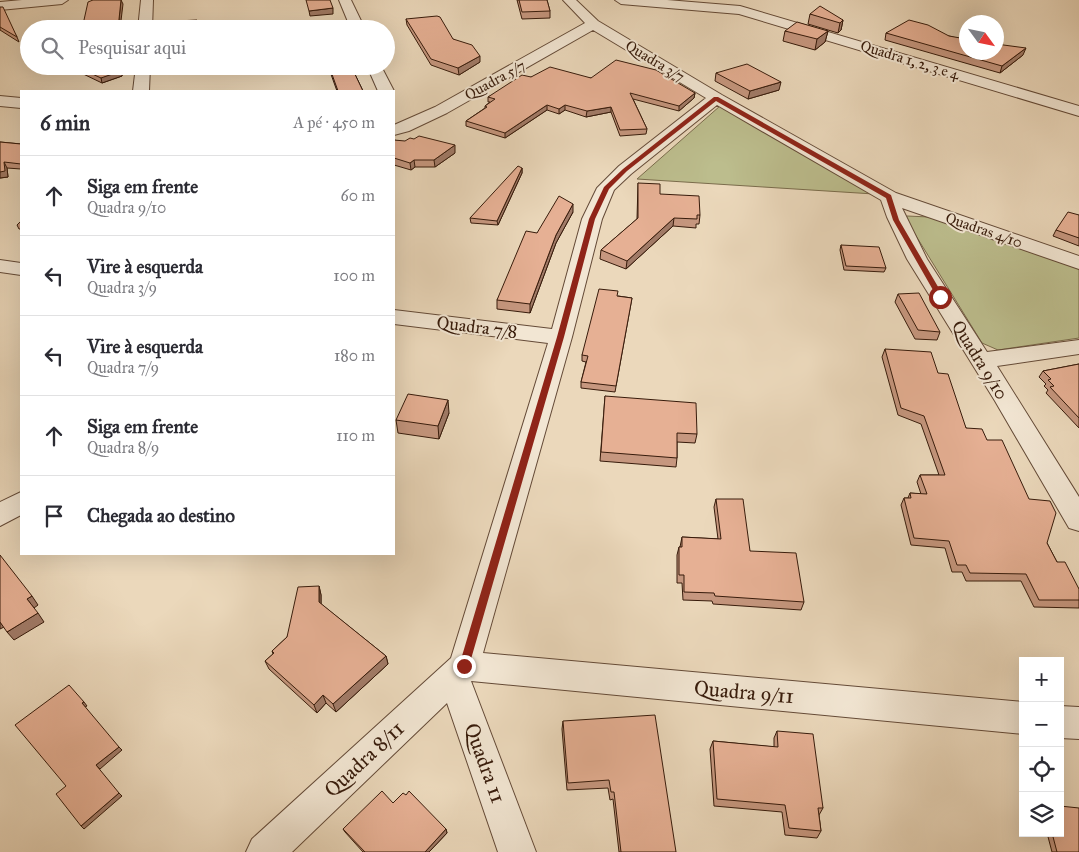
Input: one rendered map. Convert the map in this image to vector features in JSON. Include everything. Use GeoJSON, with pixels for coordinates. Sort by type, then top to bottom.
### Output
{"type":"FeatureCollection","features":[{"type":"Feature","properties":{"kind":"street"},"geometry":{"type":"LineString","coordinates":[[0,6],[62,0]]}},
{"type":"Feature","properties":{"kind":"street"},"geometry":{"type":"LineString","coordinates":[[145,20],[146,0]]}},
{"type":"Feature","properties":{"kind":"street"},"geometry":{"type":"LineString","coordinates":[[344,0],[354,20]]}},
{"type":"Feature","properties":{"kind":"street","name":"Quadra 3/7"},"geometry":{"type":"LineString","coordinates":[[569,0],[594,24],[716,98],[889,197]]}},
{"type":"Feature","properties":{"kind":"street"},"geometry":{"type":"LineString","coordinates":[[621,0],[740,10]]}},
{"type":"Feature","properties":{"kind":"street"},"geometry":{"type":"LineString","coordinates":[[726,0],[740,10]]}},
{"type":"Feature","properties":{"kind":"street","name":"Quadra 1, 2, 3 e 4"},"geometry":{"type":"LineString","coordinates":[[740,10],[1079,111]]}},
{"type":"Feature","properties":{"kind":"street","name":"Quadra 5/7"},"geometry":{"type":"LineString","coordinates":[[398,129],[441,110],[594,24]]}},
{"type":"Feature","properties":{"kind":"street"},"geometry":{"type":"LineString","coordinates":[[141,90],[142,75]]}},
{"type":"Feature","properties":{"kind":"street"},"geometry":{"type":"LineString","coordinates":[[378,75],[386,90]]}},
{"type":"Feature","properties":{"kind":"street"},"geometry":{"type":"LineString","coordinates":[[459,671],[561,337],[592,219],[606,188],[625,170],[716,98]]}},
{"type":"Feature","properties":{"kind":"street"},"geometry":{"type":"LineString","coordinates":[[0,101],[20,103]]}},
{"type":"Feature","properties":{"kind":"street"},"geometry":{"type":"LineString","coordinates":[[395,112],[398,129]]}},
{"type":"Feature","properties":{"kind":"street","name":"Quadras 4/10"},"geometry":{"type":"LineString","coordinates":[[889,197],[1079,263]]}},
{"type":"Feature","properties":{"kind":"street","name":"Quadra 9/10"},"geometry":{"type":"LineString","coordinates":[[889,197],[896,220],[940,297],[982,360],[1079,520]]}},
{"type":"Feature","properties":{"kind":"street"},"geometry":{"type":"LineString","coordinates":[[0,266],[20,269]]}},
{"type":"Feature","properties":{"kind":"street","name":"Quadra 7/8"},"geometry":{"type":"LineString","coordinates":[[395,317],[561,337]]}},
{"type":"Feature","properties":{"kind":"street"},"geometry":{"type":"LineString","coordinates":[[982,360],[1079,347]]}},
{"type":"Feature","properties":{"kind":"street"},"geometry":{"type":"LineString","coordinates":[[0,514],[20,503]]}},
{"type":"Feature","properties":{"kind":"street","name":"Quadra 9/11"},"geometry":{"type":"LineString","coordinates":[[459,671],[1019,718]]}},
{"type":"Feature","properties":{"kind":"street","name":"Quadra 8/11"},"geometry":{"type":"LineString","coordinates":[[265,852],[459,671]]}},
{"type":"Feature","properties":{"kind":"street","name":"Quadra 11"},"geometry":{"type":"LineString","coordinates":[[459,671],[517,852]]}},
{"type":"Feature","properties":{"kind":"street"},"geometry":{"type":"LineString","coordinates":[[1064,722],[1079,723]]}},
{"type":"Feature","properties":{"kind":"green space"},"geometry":{"type":"Polygon","coordinates":[[[720,106],[874,194],[637,179],[720,106]]]}},
{"type":"Feature","properties":{"kind":"green space"},"geometry":{"type":"Polygon","coordinates":[[[907,216],[929,217],[1079,268],[1079,338],[998,350],[982,343],[905,218],[907,216]]]}},
{"type":"Feature","properties":{"kind":"building"},"geometry":{"type":"Polygon","coordinates":[[[93,0],[121,0],[119,20],[84,20],[88,2],[93,0]]]}},
{"type":"Feature","properties":{"kind":"building"},"geometry":{"type":"Polygon","coordinates":[[[306,0],[330,0],[333,8],[309,11],[306,0]]]}},
{"type":"Feature","properties":{"kind":"building"},"geometry":{"type":"Polygon","coordinates":[[[519,0],[547,0],[550,11],[522,12],[519,0]]]}},
{"type":"Feature","properties":{"kind":"building"},"geometry":{"type":"Polygon","coordinates":[[[820,6],[843,20],[840,23],[810,14],[820,6]]]}},
{"type":"Feature","properties":{"kind":"building"},"geometry":{"type":"Polygon","coordinates":[[[0,7],[3,7],[17,37],[0,27],[0,7]]]}},
{"type":"Feature","properties":{"kind":"building"},"geometry":{"type":"Polygon","coordinates":[[[440,17],[453,39],[472,45],[480,56],[458,68],[431,59],[406,19],[440,17]]]}},
{"type":"Feature","properties":{"kind":"building"},"geometry":{"type":"Polygon","coordinates":[[[909,20],[928,25],[949,36],[959,38],[959,54],[886,33],[909,20]]]}},
{"type":"Feature","properties":{"kind":"building"},"geometry":{"type":"Polygon","coordinates":[[[797,22],[828,31],[817,39],[785,31],[797,22]]]}},
{"type":"Feature","properties":{"kind":"building"},"geometry":{"type":"Polygon","coordinates":[[[1004,45],[1026,48],[1002,66],[981,60],[1004,60],[1004,45]]]}},
{"type":"Feature","properties":{"kind":"building"},"geometry":{"type":"Polygon","coordinates":[[[616,60],[656,70],[695,93],[679,106],[630,93],[647,129],[620,130],[611,107],[587,111],[565,105],[559,109],[547,105],[505,133],[466,121],[487,107],[485,106],[495,99],[488,97],[522,75],[531,77],[550,67],[591,78],[616,60]]]}},
{"type":"Feature","properties":{"kind":"building"},"geometry":{"type":"Polygon","coordinates":[[[747,64],[781,82],[750,91],[716,73],[747,64]]]}},
{"type":"Feature","properties":{"kind":"building"},"geometry":{"type":"Polygon","coordinates":[[[94,75],[110,75],[101,78],[94,75]]]}},
{"type":"Feature","properties":{"kind":"building"},"geometry":{"type":"Polygon","coordinates":[[[332,75],[355,75],[363,90],[338,90],[332,75]]]}},
{"type":"Feature","properties":{"kind":"building"},"geometry":{"type":"Polygon","coordinates":[[[419,136],[455,145],[434,160],[414,160],[410,163],[395,158],[395,140],[414,139],[419,136]]]}},
{"type":"Feature","properties":{"kind":"building"},"geometry":{"type":"Polygon","coordinates":[[[0,142],[20,144],[20,164],[4,162],[5,171],[0,172],[0,142]]]}},
{"type":"Feature","properties":{"kind":"building"},"geometry":{"type":"Polygon","coordinates":[[[518,166],[522,168],[497,221],[470,218],[518,166]]]}},
{"type":"Feature","properties":{"kind":"building"},"geometry":{"type":"Polygon","coordinates":[[[638,183],[660,184],[660,194],[699,196],[700,215],[697,215],[697,219],[674,218],[627,261],[601,250],[638,218],[638,183]]]}},
{"type":"Feature","properties":{"kind":"building"},"geometry":{"type":"Polygon","coordinates":[[[559,196],[573,204],[556,235],[530,304],[497,300],[526,231],[537,233],[559,196]]]}},
{"type":"Feature","properties":{"kind":"building"},"geometry":{"type":"Polygon","coordinates":[[[1068,212],[1079,215],[1079,238],[1056,230],[1068,212]]]}},
{"type":"Feature","properties":{"kind":"building"},"geometry":{"type":"Polygon","coordinates":[[[841,245],[879,247],[886,268],[846,266],[841,245]]]}},
{"type":"Feature","properties":{"kind":"building"},"geometry":{"type":"Polygon","coordinates":[[[599,289],[618,291],[617,296],[632,298],[616,386],[581,382],[588,356],[582,355],[599,289]]]}},
{"type":"Feature","properties":{"kind":"building"},"geometry":{"type":"Polygon","coordinates":[[[919,293],[940,332],[918,330],[898,294],[919,293]]]}},
{"type":"Feature","properties":{"kind":"building"},"geometry":{"type":"Polygon","coordinates":[[[885,349],[931,352],[938,373],[948,374],[966,428],[982,429],[987,440],[1002,440],[1029,499],[1050,501],[1056,513],[1047,543],[1057,562],[1065,562],[1079,589],[1079,600],[1039,600],[1026,574],[970,573],[966,565],[957,565],[949,541],[914,538],[904,498],[911,498],[910,493],[927,494],[920,475],[945,475],[924,416],[901,408],[885,349]]]}},
{"type":"Feature","properties":{"kind":"building"},"geometry":{"type":"Polygon","coordinates":[[[1079,364],[1079,418],[1050,387],[1054,386],[1048,380],[1051,379],[1043,371],[1079,364]]]}},
{"type":"Feature","properties":{"kind":"building"},"geometry":{"type":"Polygon","coordinates":[[[408,394],[448,400],[438,426],[396,420],[408,394]]]}},
{"type":"Feature","properties":{"kind":"building"},"geometry":{"type":"Polygon","coordinates":[[[605,396],[696,403],[697,434],[677,433],[677,458],[601,452],[605,396]]]}},
{"type":"Feature","properties":{"kind":"building"},"geometry":{"type":"Polygon","coordinates":[[[716,499],[743,499],[750,551],[796,553],[804,602],[684,592],[684,575],[679,575],[679,547],[682,547],[682,537],[721,539],[716,499]]]}},
{"type":"Feature","properties":{"kind":"building"},"geometry":{"type":"Polygon","coordinates":[[[0,555],[32,596],[27,599],[38,613],[7,632],[0,622],[0,555]]]}},
{"type":"Feature","properties":{"kind":"building"},"geometry":{"type":"Polygon","coordinates":[[[319,586],[319,602],[386,656],[333,704],[323,695],[314,705],[265,661],[274,653],[272,651],[287,637],[298,587],[319,586]]]}},
{"type":"Feature","properties":{"kind":"building"},"geometry":{"type":"Polygon","coordinates":[[[69,685],[119,747],[96,765],[119,793],[81,826],[56,794],[66,786],[15,725],[69,685]]]}},
{"type":"Feature","properties":{"kind":"building"},"geometry":{"type":"Polygon","coordinates":[[[655,715],[676,852],[621,852],[614,792],[611,792],[609,780],[568,783],[563,721],[655,715]]]}},
{"type":"Feature","properties":{"kind":"building"},"geometry":{"type":"Polygon","coordinates":[[[777,731],[813,734],[823,808],[818,808],[821,831],[789,828],[785,805],[717,799],[713,741],[778,747],[777,731]]]}},
{"type":"Feature","properties":{"kind":"building"},"geometry":{"type":"Polygon","coordinates":[[[382,791],[393,803],[403,793],[406,795],[409,791],[446,829],[425,852],[365,852],[343,829],[382,791]]]}},
{"type":"Feature","properties":{"kind":"building"},"geometry":{"type":"Polygon","coordinates":[[[1064,806],[1079,808],[1079,852],[1057,852],[1053,837],[1064,837],[1064,806]]]}},
{"type":"Feature","properties":{"kind":"route"},"geometry":{"type":"LineString","coordinates":[[464,666],[561,337],[592,219],[606,188],[625,170],[716,98],[889,197],[896,220],[940,297]]}}]}
